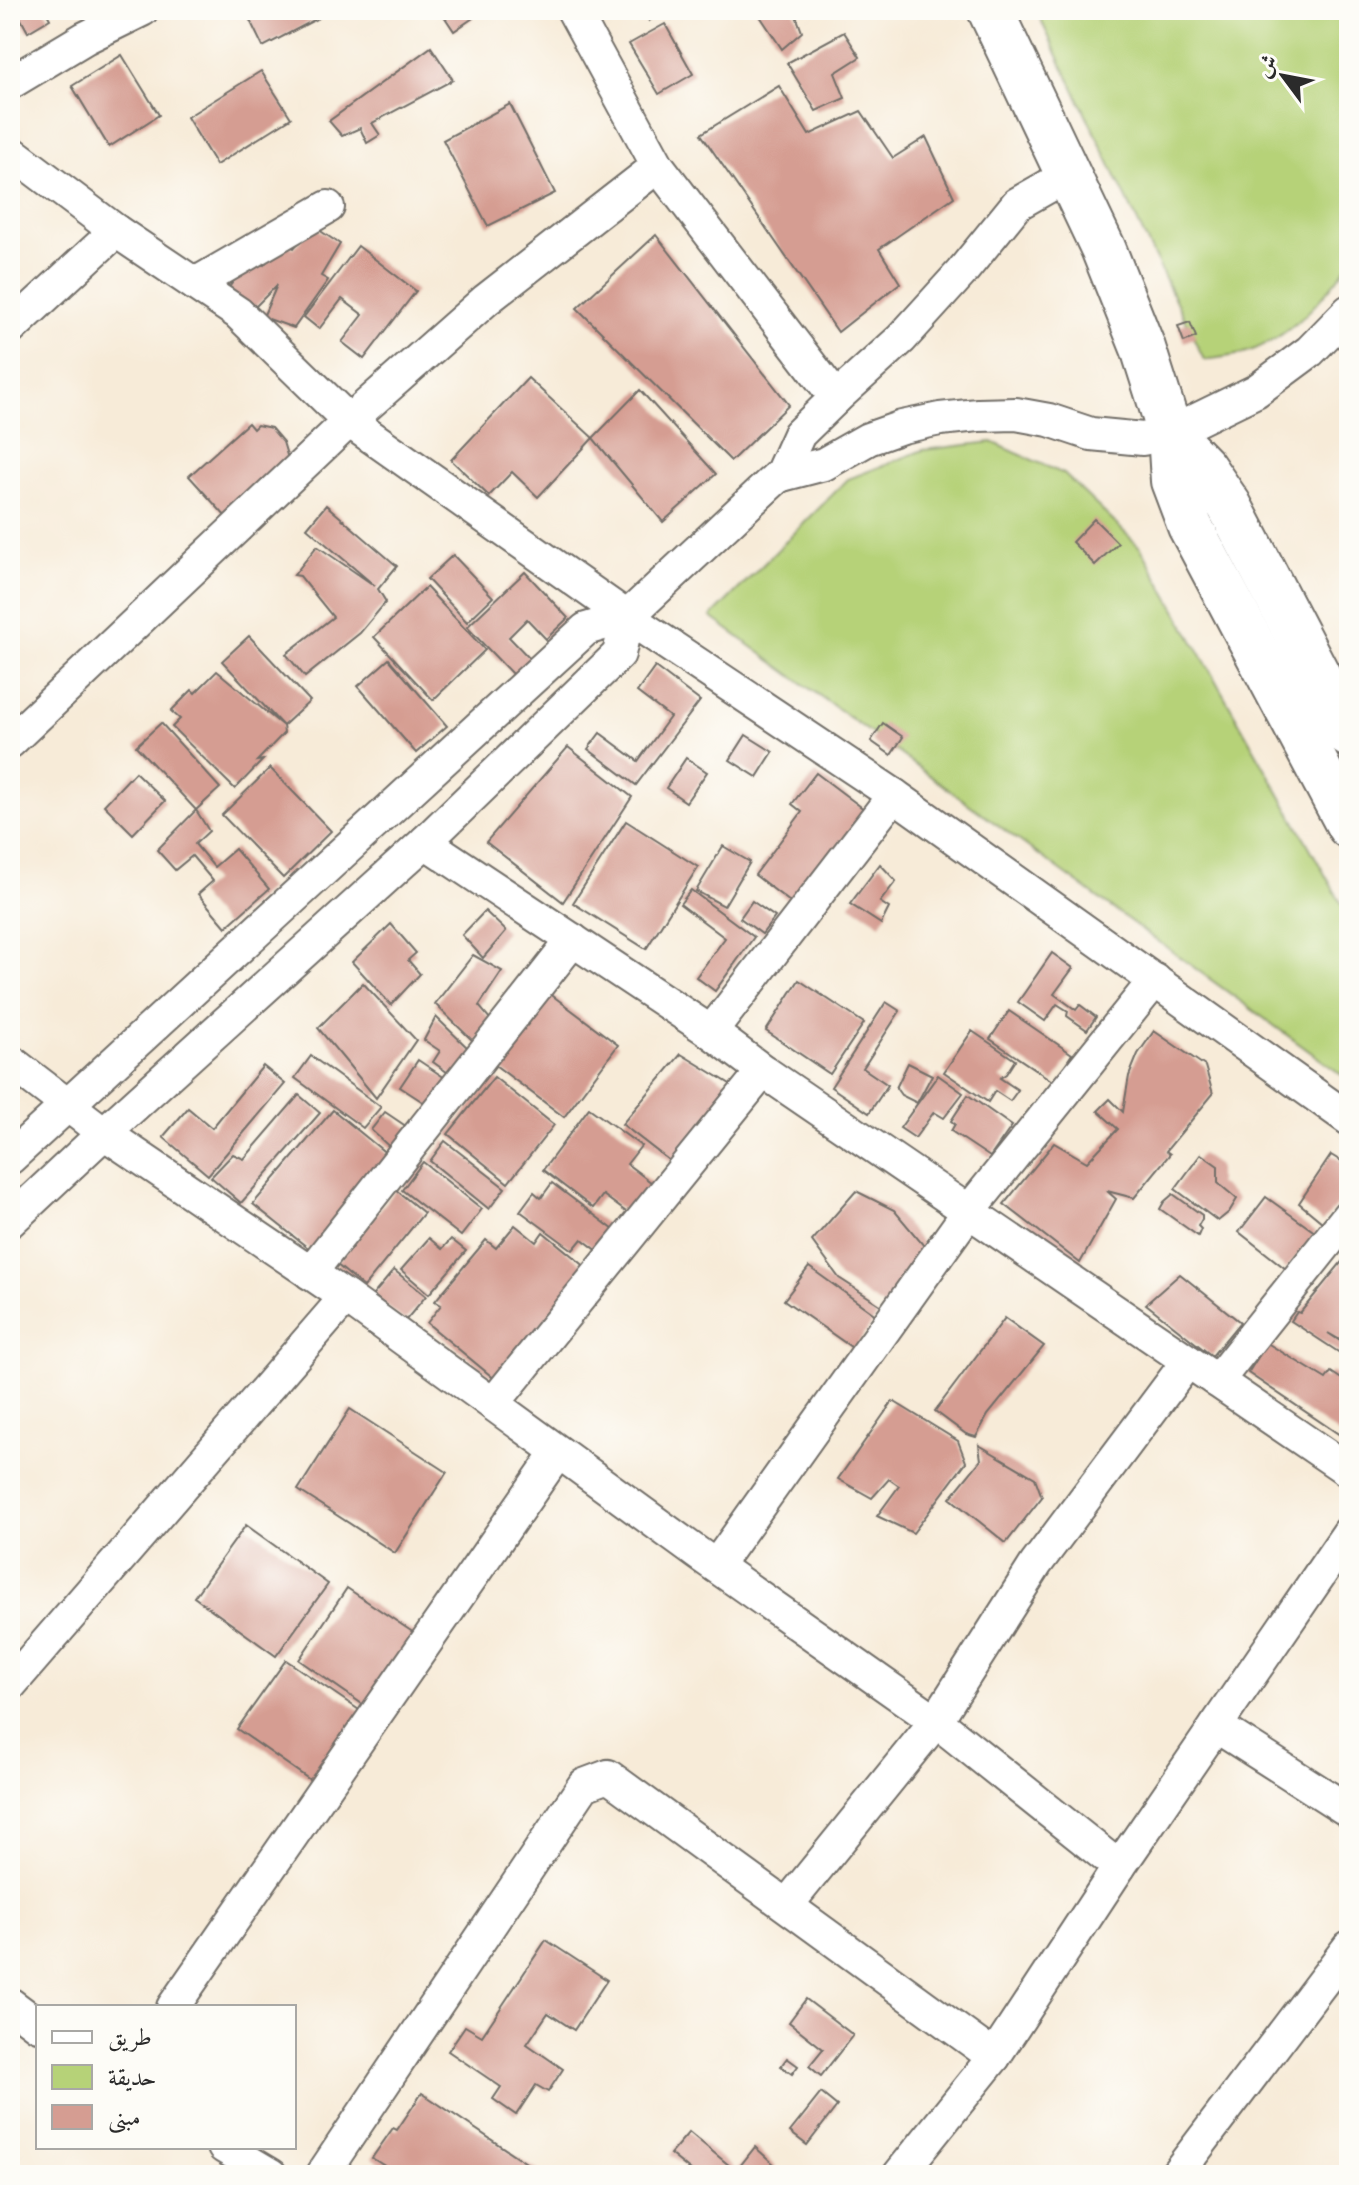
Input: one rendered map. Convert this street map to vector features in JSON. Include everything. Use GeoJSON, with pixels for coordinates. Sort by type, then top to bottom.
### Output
{"type":"FeatureCollection","features":[{"type":"Feature","properties":{"kind":"main road"},"geometry":{"type":"LineString","coordinates":[[990,10],[1103,248],[1143,348],[1170,433],[1173,481],[1190,526],[1349,826]]}},
{"type":"Feature","properties":{"kind":"main road"},"geometry":{"type":"LineString","coordinates":[[1170,433],[1203,467],[1229,505],[1349,735]]}},
{"type":"Feature","properties":{"kind":"street"},"geometry":{"type":"LineString","coordinates":[[10,83],[85,38],[142,10]]}},
{"type":"Feature","properties":{"kind":"street"},"geometry":{"type":"LineString","coordinates":[[573,10],[658,166],[836,398]]}},
{"type":"Feature","properties":{"kind":"street"},"geometry":{"type":"LineString","coordinates":[[10,151],[116,231],[238,313],[349,421],[627,617],[894,795],[1349,1119]]}},
{"type":"Feature","properties":{"kind":"street"},"geometry":{"type":"LineString","coordinates":[[10,742],[349,421],[486,300],[658,166]]}},
{"type":"Feature","properties":{"kind":"street"},"geometry":{"type":"LineString","coordinates":[[10,1158],[586,629],[627,617],[780,476],[799,434],[901,339],[961,273],[1017,204],[1068,175]]}},
{"type":"Feature","properties":{"kind":"street"},"geometry":{"type":"LineString","coordinates":[[195,284],[328,207]]}},
{"type":"Feature","properties":{"kind":"street"},"geometry":{"type":"LineString","coordinates":[[10,329],[116,231]]}},
{"type":"Feature","properties":{"kind":"street"},"geometry":{"type":"LineString","coordinates":[[780,476],[824,464],[868,439],[902,427],[940,419],[1016,414],[1049,420],[1091,434],[1143,439],[1170,433],[1256,391],[1310,351],[1348,314]]}},
{"type":"Feature","properties":{"kind":"street"},"geometry":{"type":"LineString","coordinates":[[10,1221],[425,842],[619,654],[627,617]]}},
{"type":"Feature","properties":{"kind":"street"},"geometry":{"type":"LineString","coordinates":[[711,1032],[894,795]]}},
{"type":"Feature","properties":{"kind":"street"},"geometry":{"type":"LineString","coordinates":[[425,842],[711,1032],[763,1071],[1349,1471]]}},
{"type":"Feature","properties":{"kind":"street"},"geometry":{"type":"LineString","coordinates":[[310,1273],[573,940]]}},
{"type":"Feature","properties":{"kind":"street"},"geometry":{"type":"LineString","coordinates":[[716,1566],[969,1211],[1155,980]]}},
{"type":"Feature","properties":{"kind":"street"},"geometry":{"type":"LineString","coordinates":[[10,1061],[104,1133],[346,1297],[716,1566],[936,1721],[1119,1867]]}},
{"type":"Feature","properties":{"kind":"street"},"geometry":{"type":"LineString","coordinates":[[493,1404],[763,1071]]}},
{"type":"Feature","properties":{"kind":"street"},"geometry":{"type":"LineString","coordinates":[[1217,1381],[1349,1215]]}},
{"type":"Feature","properties":{"kind":"street"},"geometry":{"type":"LineString","coordinates":[[10,1685],[346,1297]]}},
{"type":"Feature","properties":{"kind":"street"},"geometry":{"type":"LineString","coordinates":[[787,1905],[936,1721],[1036,1564],[1188,1361]]}},
{"type":"Feature","properties":{"kind":"street"},"geometry":{"type":"LineString","coordinates":[[174,2005],[558,1452]]}},
{"type":"Feature","properties":{"kind":"street"},"geometry":{"type":"LineString","coordinates":[[899,2175],[994,2057],[1119,1867],[1349,1532]]}},
{"type":"Feature","properties":{"kind":"street"},"geometry":{"type":"LineString","coordinates":[[1216,1726],[1349,1811]]}},
{"type":"Feature","properties":{"kind":"street"},"geometry":{"type":"LineString","coordinates":[[322,2175],[584,1785],[608,1776],[994,2057]]}},
{"type":"Feature","properties":{"kind":"street"},"geometry":{"type":"LineString","coordinates":[[1176,2175],[1349,1947]]}},
{"type":"Feature","properties":{"kind":"street"},"geometry":{"type":"LineString","coordinates":[[10,2004],[36,2024]]}},
{"type":"Feature","properties":{"kind":"street"},"geometry":{"type":"LineString","coordinates":[[227,2149],[271,2175]]}},
{"type":"Feature","properties":{"kind":"green space"},"geometry":{"type":"Polygon","coordinates":[[[1036,10],[1349,10],[1349,263],[1315,305],[1289,329],[1258,348],[1204,360],[1036,10]]]}},
{"type":"Feature","properties":{"kind":"green space"},"geometry":{"type":"Polygon","coordinates":[[[992,442],[1064,474],[1141,548],[1349,917],[1349,1080],[711,617],[848,479],[923,450],[992,442]]]}},
{"type":"Feature","properties":{"kind":"building"},"geometry":{"type":"Polygon","coordinates":[[[16,10],[45,10],[50,19],[28,32],[16,10]]]}},
{"type":"Feature","properties":{"kind":"building"},"geometry":{"type":"Polygon","coordinates":[[[245,10],[316,10],[320,17],[263,47],[245,10]]]}},
{"type":"Feature","properties":{"kind":"building"},"geometry":{"type":"Polygon","coordinates":[[[440,10],[468,10],[473,18],[454,31],[440,10]]]}},
{"type":"Feature","properties":{"kind":"building"},"geometry":{"type":"Polygon","coordinates":[[[641,10],[663,10],[649,21],[641,10]]]}},
{"type":"Feature","properties":{"kind":"building"},"geometry":{"type":"Polygon","coordinates":[[[756,10],[794,10],[802,32],[782,49],[756,10]]]}},
{"type":"Feature","properties":{"kind":"building"},"geometry":{"type":"Polygon","coordinates":[[[665,24],[693,74],[659,94],[629,44],[665,24]]]}},
{"type":"Feature","properties":{"kind":"building"},"geometry":{"type":"Polygon","coordinates":[[[844,32],[860,57],[835,73],[845,98],[816,111],[787,63],[844,32]]]}},
{"type":"Feature","properties":{"kind":"building"},"geometry":{"type":"Polygon","coordinates":[[[431,47],[453,80],[372,123],[380,135],[367,143],[360,128],[342,136],[329,121],[431,47]]]}},
{"type":"Feature","properties":{"kind":"building"},"geometry":{"type":"Polygon","coordinates":[[[122,55],[159,115],[109,147],[72,86],[122,55]]]}},
{"type":"Feature","properties":{"kind":"building"},"geometry":{"type":"Polygon","coordinates":[[[261,71],[291,118],[216,165],[187,117],[261,71]]]}},
{"type":"Feature","properties":{"kind":"building"},"geometry":{"type":"Polygon","coordinates":[[[779,86],[809,135],[861,111],[893,158],[926,137],[954,197],[879,249],[900,283],[838,332],[701,134],[779,86]]]}},
{"type":"Feature","properties":{"kind":"building"},"geometry":{"type":"Polygon","coordinates":[[[510,104],[555,193],[488,226],[443,140],[510,104]]]}},
{"type":"Feature","properties":{"kind":"building"},"geometry":{"type":"Polygon","coordinates":[[[313,226],[340,244],[321,276],[328,280],[294,328],[263,317],[277,285],[251,311],[225,293],[249,260],[264,265],[283,242],[294,248],[313,226]]]}},
{"type":"Feature","properties":{"kind":"building"},"geometry":{"type":"Polygon","coordinates":[[[656,235],[789,405],[731,461],[577,308],[656,235]]]}},
{"type":"Feature","properties":{"kind":"building"},"geometry":{"type":"Polygon","coordinates":[[[358,246],[416,291],[364,359],[342,342],[363,315],[342,299],[319,329],[304,317],[358,246]]]}},
{"type":"Feature","properties":{"kind":"building"},"geometry":{"type":"Polygon","coordinates":[[[1190,322],[1196,337],[1184,342],[1178,326],[1190,322]]]}},
{"type":"Feature","properties":{"kind":"building"},"geometry":{"type":"Polygon","coordinates":[[[528,378],[593,438],[538,497],[512,472],[489,496],[451,460],[528,378]]]}},
{"type":"Feature","properties":{"kind":"building"},"geometry":{"type":"Polygon","coordinates":[[[640,390],[716,474],[663,522],[593,438],[640,390]]]}},
{"type":"Feature","properties":{"kind":"building"},"geometry":{"type":"Polygon","coordinates":[[[248,423],[253,429],[257,425],[271,428],[283,442],[289,462],[227,518],[189,476],[248,423]]]}},
{"type":"Feature","properties":{"kind":"building"},"geometry":{"type":"Polygon","coordinates":[[[326,505],[397,566],[378,589],[386,602],[360,633],[305,677],[286,654],[333,617],[300,576],[294,575],[317,546],[375,586],[307,528],[326,505]]]}},
{"type":"Feature","properties":{"kind":"building"},"geometry":{"type":"Polygon","coordinates":[[[1094,519],[1118,543],[1095,565],[1072,542],[1094,519]]]}},
{"type":"Feature","properties":{"kind":"building"},"geometry":{"type":"Polygon","coordinates":[[[453,555],[493,597],[467,622],[427,579],[453,555]]]}},
{"type":"Feature","properties":{"kind":"building"},"geometry":{"type":"Polygon","coordinates":[[[525,572],[568,618],[546,639],[527,619],[509,637],[531,660],[514,676],[467,627],[525,572]]]}},
{"type":"Feature","properties":{"kind":"building"},"geometry":{"type":"Polygon","coordinates":[[[426,587],[485,650],[433,700],[374,637],[426,587]]]}},
{"type":"Feature","properties":{"kind":"building"},"geometry":{"type":"Polygon","coordinates":[[[249,636],[310,701],[283,726],[222,661],[249,636]]]}},
{"type":"Feature","properties":{"kind":"building"},"geometry":{"type":"Polygon","coordinates":[[[389,659],[447,726],[416,753],[358,686],[389,659]]]}},
{"type":"Feature","properties":{"kind":"building"},"geometry":{"type":"Polygon","coordinates":[[[655,667],[700,701],[636,785],[588,749],[600,733],[638,761],[670,717],[637,692],[655,667]]]}},
{"type":"Feature","properties":{"kind":"building"},"geometry":{"type":"Polygon","coordinates":[[[217,671],[283,726],[284,733],[235,789],[172,727],[180,719],[171,711],[217,671]]]}},
{"type":"Feature","properties":{"kind":"building"},"geometry":{"type":"Polygon","coordinates":[[[161,723],[220,788],[196,810],[136,746],[161,723]]]}},
{"type":"Feature","properties":{"kind":"building"},"geometry":{"type":"Polygon","coordinates":[[[883,723],[903,737],[891,755],[871,741],[883,723]]]}},
{"type":"Feature","properties":{"kind":"building"},"geometry":{"type":"Polygon","coordinates":[[[746,735],[773,752],[757,777],[730,760],[746,735]]]}},
{"type":"Feature","properties":{"kind":"building"},"geometry":{"type":"Polygon","coordinates":[[[568,747],[632,797],[563,902],[486,842],[568,747]]]}},
{"type":"Feature","properties":{"kind":"building"},"geometry":{"type":"Polygon","coordinates":[[[686,758],[707,772],[686,802],[666,788],[686,758]]]}},
{"type":"Feature","properties":{"kind":"building"},"geometry":{"type":"Polygon","coordinates":[[[270,768],[331,831],[283,878],[222,815],[270,768]]]}},
{"type":"Feature","properties":{"kind":"building"},"geometry":{"type":"Polygon","coordinates":[[[135,772],[165,801],[133,834],[104,805],[135,772]]]}},
{"type":"Feature","properties":{"kind":"building"},"geometry":{"type":"Polygon","coordinates":[[[816,773],[865,810],[794,905],[755,875],[802,812],[792,804],[816,773]]]}},
{"type":"Feature","properties":{"kind":"building"},"geometry":{"type":"Polygon","coordinates":[[[196,810],[209,831],[195,844],[214,867],[235,849],[269,889],[226,927],[198,894],[213,881],[192,856],[175,870],[157,850],[196,810]]]}},
{"type":"Feature","properties":{"kind":"building"},"geometry":{"type":"Polygon","coordinates":[[[626,821],[698,867],[646,949],[573,903],[626,821]]]}},
{"type":"Feature","properties":{"kind":"building"},"geometry":{"type":"Polygon","coordinates":[[[723,846],[750,862],[724,906],[696,891],[723,846]]]}},
{"type":"Feature","properties":{"kind":"building"},"geometry":{"type":"Polygon","coordinates":[[[880,864],[896,881],[880,902],[889,908],[881,924],[850,904],[880,864]]]}},
{"type":"Feature","properties":{"kind":"building"},"geometry":{"type":"Polygon","coordinates":[[[691,890],[754,937],[715,991],[696,977],[725,938],[680,904],[691,890]]]}},
{"type":"Feature","properties":{"kind":"building"},"geometry":{"type":"Polygon","coordinates":[[[752,901],[775,917],[762,934],[740,918],[752,901]]]}},
{"type":"Feature","properties":{"kind":"building"},"geometry":{"type":"Polygon","coordinates":[[[485,911],[506,931],[483,958],[462,935],[485,911]]]}},
{"type":"Feature","properties":{"kind":"building"},"geometry":{"type":"Polygon","coordinates":[[[391,924],[416,953],[408,960],[420,974],[391,1005],[352,962],[391,924]]]}},
{"type":"Feature","properties":{"kind":"building"},"geometry":{"type":"Polygon","coordinates":[[[1052,953],[1073,968],[1054,994],[1076,1010],[1080,1005],[1096,1017],[1087,1030],[1067,1016],[1068,1011],[1057,1004],[1045,1021],[1018,1002],[1052,953]]]}},
{"type":"Feature","properties":{"kind":"building"},"geometry":{"type":"Polygon","coordinates":[[[473,955],[502,971],[479,1006],[491,1020],[476,1044],[435,1004],[473,955]]]}},
{"type":"Feature","properties":{"kind":"building"},"geometry":{"type":"Polygon","coordinates":[[[799,980],[864,1023],[830,1074],[766,1031],[799,980]]]}},
{"type":"Feature","properties":{"kind":"building"},"geometry":{"type":"Polygon","coordinates":[[[363,983],[416,1040],[376,1098],[318,1028],[363,983]]]}},
{"type":"Feature","properties":{"kind":"building"},"geometry":{"type":"Polygon","coordinates":[[[545,990],[618,1045],[564,1117],[491,1062],[545,990]]]}},
{"type":"Feature","properties":{"kind":"building"},"geometry":{"type":"Polygon","coordinates":[[[886,1002],[900,1011],[863,1068],[888,1085],[869,1113],[831,1087],[886,1002]]]}},
{"type":"Feature","properties":{"kind":"building"},"geometry":{"type":"Polygon","coordinates":[[[1009,1011],[1072,1054],[1054,1082],[990,1039],[1009,1011]]]}},
{"type":"Feature","properties":{"kind":"building"},"geometry":{"type":"Polygon","coordinates":[[[436,1017],[474,1054],[458,1080],[433,1062],[440,1051],[424,1040],[436,1017]]]}},
{"type":"Feature","properties":{"kind":"building"},"geometry":{"type":"Polygon","coordinates":[[[972,1031],[1015,1060],[1000,1078],[1018,1090],[1010,1101],[995,1091],[988,1102],[944,1072],[972,1031]]]}},
{"type":"Feature","properties":{"kind":"building"},"geometry":{"type":"Polygon","coordinates":[[[1154,1031],[1205,1066],[1213,1094],[1166,1151],[1170,1154],[1134,1198],[1107,1191],[1116,1199],[1080,1263],[1004,1204],[1054,1143],[1087,1162],[1118,1129],[1098,1111],[1110,1099],[1123,1112],[1129,1076],[1138,1054],[1154,1031]]]}},
{"type":"Feature","properties":{"kind":"building"},"geometry":{"type":"Polygon","coordinates":[[[681,1054],[735,1087],[671,1162],[622,1124],[681,1054]]]}},
{"type":"Feature","properties":{"kind":"building"},"geometry":{"type":"Polygon","coordinates":[[[311,1056],[381,1107],[363,1128],[295,1078],[311,1056]]]}},
{"type":"Feature","properties":{"kind":"building"},"geometry":{"type":"Polygon","coordinates":[[[418,1060],[454,1084],[437,1111],[400,1087],[418,1060]]]}},
{"type":"Feature","properties":{"kind":"building"},"geometry":{"type":"Polygon","coordinates":[[[908,1063],[932,1075],[917,1103],[901,1095],[896,1088],[908,1063]]]}},
{"type":"Feature","properties":{"kind":"building"},"geometry":{"type":"Polygon","coordinates":[[[263,1066],[285,1084],[208,1175],[163,1137],[188,1108],[212,1128],[263,1066]]]}},
{"type":"Feature","properties":{"kind":"building"},"geometry":{"type":"Polygon","coordinates":[[[938,1075],[963,1093],[944,1118],[934,1112],[915,1138],[900,1128],[938,1075]]]}},
{"type":"Feature","properties":{"kind":"building"},"geometry":{"type":"Polygon","coordinates":[[[494,1077],[554,1125],[508,1183],[448,1134],[494,1077]]]}},
{"type":"Feature","properties":{"kind":"building"},"geometry":{"type":"Polygon","coordinates":[[[299,1095],[320,1113],[241,1203],[211,1177],[233,1154],[244,1159],[299,1095]]]}},
{"type":"Feature","properties":{"kind":"building"},"geometry":{"type":"Polygon","coordinates":[[[968,1095],[1012,1126],[990,1157],[951,1131],[955,1124],[951,1121],[968,1095]]]}},
{"type":"Feature","properties":{"kind":"building"},"geometry":{"type":"Polygon","coordinates":[[[589,1108],[641,1146],[627,1164],[656,1186],[633,1217],[603,1195],[593,1208],[543,1170],[589,1108]]]}},
{"type":"Feature","properties":{"kind":"building"},"geometry":{"type":"Polygon","coordinates":[[[333,1110],[393,1159],[317,1255],[253,1204],[333,1110]]]}},
{"type":"Feature","properties":{"kind":"building"},"geometry":{"type":"Polygon","coordinates":[[[385,1112],[413,1131],[395,1152],[371,1130],[385,1112]]]}},
{"type":"Feature","properties":{"kind":"building"},"geometry":{"type":"Polygon","coordinates":[[[445,1141],[505,1188],[489,1209],[430,1161],[445,1141]]]}},
{"type":"Feature","properties":{"kind":"building"},"geometry":{"type":"Polygon","coordinates":[[[1201,1154],[1218,1166],[1218,1183],[1237,1199],[1229,1212],[1218,1221],[1175,1189],[1201,1154]]]}},
{"type":"Feature","properties":{"kind":"building"},"geometry":{"type":"Polygon","coordinates":[[[1331,1155],[1349,1166],[1349,1191],[1322,1222],[1299,1203],[1331,1155]]]}},
{"type":"Feature","properties":{"kind":"building"},"geometry":{"type":"Polygon","coordinates":[[[423,1162],[482,1209],[461,1236],[402,1190],[423,1162]]]}},
{"type":"Feature","properties":{"kind":"building"},"geometry":{"type":"Polygon","coordinates":[[[552,1183],[618,1233],[602,1254],[582,1239],[573,1250],[520,1211],[534,1192],[541,1198],[552,1183]]]}},
{"type":"Feature","properties":{"kind":"building"},"geometry":{"type":"Polygon","coordinates":[[[396,1190],[424,1213],[364,1287],[336,1264],[396,1190]]]}},
{"type":"Feature","properties":{"kind":"building"},"geometry":{"type":"Polygon","coordinates":[[[856,1191],[894,1210],[935,1259],[896,1315],[839,1278],[812,1241],[856,1191]]]}},
{"type":"Feature","properties":{"kind":"building"},"geometry":{"type":"Polygon","coordinates":[[[1173,1194],[1202,1215],[1198,1236],[1160,1209],[1173,1194]]]}},
{"type":"Feature","properties":{"kind":"building"},"geometry":{"type":"Polygon","coordinates":[[[1266,1197],[1316,1233],[1286,1269],[1239,1232],[1266,1197]]]}},
{"type":"Feature","properties":{"kind":"building"},"geometry":{"type":"Polygon","coordinates":[[[515,1225],[536,1242],[543,1232],[587,1268],[496,1380],[427,1323],[441,1305],[435,1301],[486,1240],[496,1248],[515,1225]]]}},
{"type":"Feature","properties":{"kind":"building"},"geometry":{"type":"Polygon","coordinates":[[[429,1238],[442,1249],[451,1239],[466,1251],[429,1294],[401,1270],[429,1238]]]}},
{"type":"Feature","properties":{"kind":"building"},"geometry":{"type":"Polygon","coordinates":[[[1349,1253],[1349,1345],[1328,1333],[1349,1347],[1349,1359],[1291,1321],[1349,1253]]]}},
{"type":"Feature","properties":{"kind":"building"},"geometry":{"type":"Polygon","coordinates":[[[809,1267],[877,1316],[854,1349],[784,1300],[809,1267]]]}},
{"type":"Feature","properties":{"kind":"building"},"geometry":{"type":"Polygon","coordinates":[[[394,1270],[426,1296],[405,1321],[373,1295],[394,1270]]]}},
{"type":"Feature","properties":{"kind":"building"},"geometry":{"type":"Polygon","coordinates":[[[1180,1274],[1240,1322],[1212,1356],[1146,1304],[1180,1274]]]}},
{"type":"Feature","properties":{"kind":"building"},"geometry":{"type":"Polygon","coordinates":[[[1005,1318],[1044,1346],[988,1415],[976,1437],[966,1434],[935,1411],[1005,1318]]]}},
{"type":"Feature","properties":{"kind":"building"},"geometry":{"type":"Polygon","coordinates":[[[1267,1343],[1326,1379],[1331,1372],[1349,1384],[1349,1441],[1248,1373],[1267,1343]]]}},
{"type":"Feature","properties":{"kind":"building"},"geometry":{"type":"Polygon","coordinates":[[[893,1401],[958,1441],[966,1462],[913,1533],[877,1516],[899,1486],[889,1479],[872,1498],[838,1479],[893,1401]]]}},
{"type":"Feature","properties":{"kind":"building"},"geometry":{"type":"Polygon","coordinates":[[[350,1409],[447,1472],[395,1553],[298,1490],[350,1409]]]}},
{"type":"Feature","properties":{"kind":"building"},"geometry":{"type":"Polygon","coordinates":[[[979,1445],[1035,1478],[1042,1497],[1006,1543],[950,1498],[981,1460],[979,1445]]]}},
{"type":"Feature","properties":{"kind":"building"},"geometry":{"type":"Polygon","coordinates":[[[246,1525],[328,1584],[276,1656],[194,1597],[246,1525]]]}},
{"type":"Feature","properties":{"kind":"building"},"geometry":{"type":"Polygon","coordinates":[[[347,1588],[417,1635],[368,1708],[299,1660],[347,1588]]]}},
{"type":"Feature","properties":{"kind":"building"},"geometry":{"type":"Polygon","coordinates":[[[286,1660],[362,1712],[313,1782],[237,1729],[286,1660]]]}},
{"type":"Feature","properties":{"kind":"building"},"geometry":{"type":"Polygon","coordinates":[[[546,1940],[607,1980],[574,2030],[548,2013],[527,2044],[563,2069],[548,2092],[536,2085],[516,2115],[493,2099],[501,2087],[448,2051],[465,2026],[482,2036],[546,1940]]]}},
{"type":"Feature","properties":{"kind":"building"},"geometry":{"type":"Polygon","coordinates":[[[806,1999],[853,2035],[821,2076],[809,2066],[823,2049],[789,2022],[806,1999]]]}},
{"type":"Feature","properties":{"kind":"building"},"geometry":{"type":"Polygon","coordinates":[[[787,2058],[798,2066],[792,2074],[781,2066],[787,2058]]]}},
{"type":"Feature","properties":{"kind":"building"},"geometry":{"type":"Polygon","coordinates":[[[422,2093],[544,2175],[399,2175],[372,2158],[393,2128],[397,2130],[422,2093]]]}},
{"type":"Feature","properties":{"kind":"building"},"geometry":{"type":"Polygon","coordinates":[[[821,2093],[837,2106],[807,2145],[790,2132],[821,2093]]]}},
{"type":"Feature","properties":{"kind":"building"},"geometry":{"type":"Polygon","coordinates":[[[689,2132],[736,2171],[755,2147],[776,2166],[768,2175],[696,2175],[670,2154],[689,2132]]]}}]}
